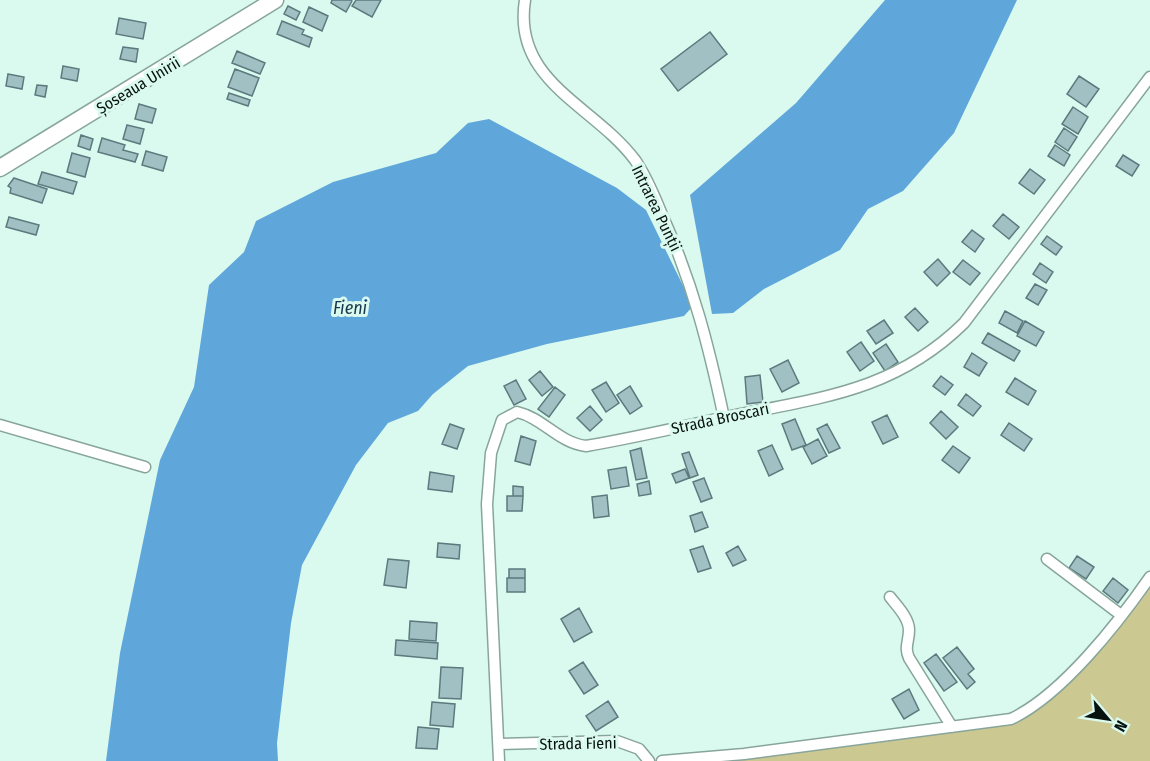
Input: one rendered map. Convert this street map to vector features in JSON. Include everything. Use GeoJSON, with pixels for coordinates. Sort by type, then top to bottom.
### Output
{"type":"FeatureCollection","features":[{"type":"Feature","properties":{"kind":"main road","name":"Șoseaua Unirii"},"geometry":{"type":"LineString","coordinates":[[0,168],[275,0]]}},
{"type":"Feature","properties":{"kind":"street","name":"Intrarea Punții"},"geometry":{"type":"LineString","coordinates":[[525,0],[524,36],[533,60],[548,78],[628,152],[653,195],[680,255],[701,316],[724,418]]}},
{"type":"Feature","properties":{"kind":"street","name":"Strada Broscari"},"geometry":{"type":"LineString","coordinates":[[499,761],[487,550],[487,487],[491,453],[502,420],[517,412],[525,414],[564,439],[586,446],[875,384],[911,366],[941,345],[982,300],[1150,77]]}},
{"type":"Feature","properties":{"kind":"street"},"geometry":{"type":"LineString","coordinates":[[0,425],[145,467]]}},
{"type":"Feature","properties":{"kind":"street"},"geometry":{"type":"LineString","coordinates":[[1047,559],[1121,615]]}},
{"type":"Feature","properties":{"kind":"street"},"geometry":{"type":"LineString","coordinates":[[662,761],[744,754],[1002,722],[1035,706],[1074,669],[1121,615],[1150,577]]}},
{"type":"Feature","properties":{"kind":"street"},"geometry":{"type":"LineString","coordinates":[[890,597],[909,623],[909,635],[905,646],[909,658],[952,727]]}},
{"type":"Feature","properties":{"kind":"street","name":"Strada Fieni"},"geometry":{"type":"LineString","coordinates":[[499,744],[617,741],[639,749],[649,761]]}},
{"type":"Feature","properties":{"kind":"shaded area"},"geometry":{"type":"Polygon","coordinates":[[[1150,582],[1150,761],[710,761],[1026,716],[1078,671],[1108,637],[1150,582]]]}},
{"type":"Feature","properties":{"kind":"water"},"geometry":{"type":"Polygon","coordinates":[[[885,0],[1017,0],[954,133],[903,191],[868,209],[840,250],[764,289],[733,313],[712,314],[690,195],[796,103],[885,0]]]}},
{"type":"Feature","properties":{"kind":"water","name":"Fieni"},"geometry":{"type":"Polygon","coordinates":[[[489,119],[617,188],[646,210],[693,306],[684,316],[547,344],[468,366],[433,394],[418,411],[388,423],[356,465],[302,565],[291,623],[277,743],[278,761],[106,761],[120,653],[160,460],[194,387],[209,285],[244,252],[256,221],[333,182],[436,153],[468,123],[489,119]]]}},
{"type":"Feature","properties":{"kind":"building"},"geometry":{"type":"Polygon","coordinates":[[[332,0],[352,1],[346,12],[331,3],[332,0]]]}},
{"type":"Feature","properties":{"kind":"building"},"geometry":{"type":"Polygon","coordinates":[[[356,0],[381,0],[372,17],[352,6],[356,0]]]}},
{"type":"Feature","properties":{"kind":"building"},"geometry":{"type":"Polygon","coordinates":[[[288,6],[300,12],[296,20],[284,14],[288,6]]]}},
{"type":"Feature","properties":{"kind":"building"},"geometry":{"type":"Polygon","coordinates":[[[309,7],[328,16],[322,31],[303,22],[309,7]]]}},
{"type":"Feature","properties":{"kind":"building"},"geometry":{"type":"Polygon","coordinates":[[[119,18],[146,23],[143,39],[116,34],[119,18]]]}},
{"type":"Feature","properties":{"kind":"building"},"geometry":{"type":"Polygon","coordinates":[[[282,21],[304,30],[302,34],[312,38],[309,47],[277,34],[282,21]]]}},
{"type":"Feature","properties":{"kind":"building"},"geometry":{"type":"Polygon","coordinates":[[[710,32],[727,54],[678,91],[661,69],[710,32]]]}},
{"type":"Feature","properties":{"kind":"building"},"geometry":{"type":"Polygon","coordinates":[[[123,47],[138,49],[136,62],[120,59],[123,47]]]}},
{"type":"Feature","properties":{"kind":"building"},"geometry":{"type":"Polygon","coordinates":[[[237,51],[265,63],[260,74],[232,63],[237,51]]]}},
{"type":"Feature","properties":{"kind":"building"},"geometry":{"type":"Polygon","coordinates":[[[63,66],[79,69],[77,81],[61,78],[63,66]]]}},
{"type":"Feature","properties":{"kind":"building"},"geometry":{"type":"Polygon","coordinates":[[[235,69],[259,78],[252,96],[228,87],[235,69]]]}},
{"type":"Feature","properties":{"kind":"building"},"geometry":{"type":"Polygon","coordinates":[[[8,74],[24,77],[22,89],[6,86],[8,74]]]}},
{"type":"Feature","properties":{"kind":"building"},"geometry":{"type":"Polygon","coordinates":[[[1079,76],[1099,89],[1086,107],[1067,94],[1079,76]]]}},
{"type":"Feature","properties":{"kind":"building"},"geometry":{"type":"Polygon","coordinates":[[[37,85],[47,86],[45,97],[35,95],[37,85]]]}},
{"type":"Feature","properties":{"kind":"building"},"geometry":{"type":"Polygon","coordinates":[[[229,93],[250,100],[248,106],[227,99],[229,93]]]}},
{"type":"Feature","properties":{"kind":"building"},"geometry":{"type":"Polygon","coordinates":[[[139,104],[156,109],[152,123],[135,119],[139,104]]]}},
{"type":"Feature","properties":{"kind":"building"},"geometry":{"type":"Polygon","coordinates":[[[1073,107],[1088,117],[1078,134],[1062,124],[1073,107]]]}},
{"type":"Feature","properties":{"kind":"building"},"geometry":{"type":"Polygon","coordinates":[[[127,125],[144,129],[140,144],[123,139],[127,125]]]}},
{"type":"Feature","properties":{"kind":"building"},"geometry":{"type":"Polygon","coordinates":[[[1064,128],[1077,137],[1068,151],[1055,142],[1064,128]]]}},
{"type":"Feature","properties":{"kind":"building"},"geometry":{"type":"Polygon","coordinates":[[[81,135],[93,139],[90,150],[78,146],[81,135]]]}},
{"type":"Feature","properties":{"kind":"building"},"geometry":{"type":"Polygon","coordinates":[[[102,138],[125,145],[123,150],[138,154],[135,162],[98,152],[102,138]]]}},
{"type":"Feature","properties":{"kind":"building"},"geometry":{"type":"Polygon","coordinates":[[[1055,145],[1070,155],[1064,166],[1048,156],[1055,145]]]}},
{"type":"Feature","properties":{"kind":"building"},"geometry":{"type":"Polygon","coordinates":[[[146,151],[167,157],[163,171],[142,165],[146,151]]]}},
{"type":"Feature","properties":{"kind":"building"},"geometry":{"type":"Polygon","coordinates":[[[72,153],[90,158],[85,177],[67,172],[72,153]]]}},
{"type":"Feature","properties":{"kind":"building"},"geometry":{"type":"Polygon","coordinates":[[[1123,155],[1139,165],[1132,176],[1116,166],[1123,155]]]}},
{"type":"Feature","properties":{"kind":"building"},"geometry":{"type":"Polygon","coordinates":[[[1030,169],[1045,180],[1034,194],[1019,183],[1030,169]]]}},
{"type":"Feature","properties":{"kind":"building"},"geometry":{"type":"Polygon","coordinates":[[[42,172],[77,182],[73,194],[38,184],[42,172]]]}},
{"type":"Feature","properties":{"kind":"building"},"geometry":{"type":"Polygon","coordinates":[[[14,178],[47,189],[42,203],[10,193],[11,188],[8,186],[14,178]]]}},
{"type":"Feature","properties":{"kind":"building"},"geometry":{"type":"Polygon","coordinates":[[[1003,214],[1019,227],[1009,239],[993,226],[1003,214]]]}},
{"type":"Feature","properties":{"kind":"building"},"geometry":{"type":"Polygon","coordinates":[[[9,217],[39,225],[36,235],[6,227],[9,217]]]}},
{"type":"Feature","properties":{"kind":"building"},"geometry":{"type":"Polygon","coordinates":[[[972,230],[984,239],[975,252],[962,242],[972,230]]]}},
{"type":"Feature","properties":{"kind":"building"},"geometry":{"type":"Polygon","coordinates":[[[1047,236],[1062,247],[1056,255],[1041,244],[1047,236]]]}},
{"type":"Feature","properties":{"kind":"building"},"geometry":{"type":"Polygon","coordinates":[[[938,259],[950,273],[937,286],[924,272],[938,259]]]}},
{"type":"Feature","properties":{"kind":"building"},"geometry":{"type":"Polygon","coordinates":[[[963,260],[980,273],[970,285],[953,272],[963,260]]]}},
{"type":"Feature","properties":{"kind":"building"},"geometry":{"type":"Polygon","coordinates":[[[1040,263],[1053,272],[1046,283],[1033,274],[1040,263]]]}},
{"type":"Feature","properties":{"kind":"building"},"geometry":{"type":"Polygon","coordinates":[[[1035,284],[1047,290],[1038,305],[1026,298],[1035,284]]]}},
{"type":"Feature","properties":{"kind":"building"},"geometry":{"type":"Polygon","coordinates":[[[915,308],[928,322],[918,331],[905,317],[915,308]]]}},
{"type":"Feature","properties":{"kind":"building"},"geometry":{"type":"Polygon","coordinates":[[[1005,311],[1023,321],[1017,333],[999,323],[1005,311]]]}},
{"type":"Feature","properties":{"kind":"building"},"geometry":{"type":"Polygon","coordinates":[[[884,320],[893,333],[876,344],[867,331],[884,320]]]}},
{"type":"Feature","properties":{"kind":"building"},"geometry":{"type":"Polygon","coordinates":[[[1025,321],[1044,332],[1036,346],[1017,336],[1025,321]]]}},
{"type":"Feature","properties":{"kind":"building"},"geometry":{"type":"Polygon","coordinates":[[[988,333],[1020,351],[1014,361],[982,343],[988,333]]]}},
{"type":"Feature","properties":{"kind":"building"},"geometry":{"type":"Polygon","coordinates":[[[861,342],[874,361],[860,371],[847,352],[861,342]]]}},
{"type":"Feature","properties":{"kind":"building"},"geometry":{"type":"Polygon","coordinates":[[[886,344],[898,362],[885,371],[873,353],[886,344]]]}},
{"type":"Feature","properties":{"kind":"building"},"geometry":{"type":"Polygon","coordinates":[[[972,353],[987,363],[979,376],[964,367],[972,353]]]}},
{"type":"Feature","properties":{"kind":"building"},"geometry":{"type":"Polygon","coordinates":[[[788,360],[799,383],[782,392],[770,369],[788,360]]]}},
{"type":"Feature","properties":{"kind":"building"},"geometry":{"type":"Polygon","coordinates":[[[540,371],[553,387],[542,396],[529,380],[540,371]]]}},
{"type":"Feature","properties":{"kind":"building"},"geometry":{"type":"Polygon","coordinates":[[[760,375],[763,402],[747,404],[745,377],[760,375]]]}},
{"type":"Feature","properties":{"kind":"building"},"geometry":{"type":"Polygon","coordinates":[[[941,376],[953,385],[945,395],[933,386],[941,376]]]}},
{"type":"Feature","properties":{"kind":"building"},"geometry":{"type":"Polygon","coordinates":[[[1015,378],[1036,391],[1028,405],[1006,392],[1015,378]]]}},
{"type":"Feature","properties":{"kind":"building"},"geometry":{"type":"Polygon","coordinates":[[[516,380],[526,399],[514,405],[504,386],[516,380]]]}},
{"type":"Feature","properties":{"kind":"building"},"geometry":{"type":"Polygon","coordinates":[[[606,382],[619,403],[606,412],[592,390],[606,382]]]}},
{"type":"Feature","properties":{"kind":"building"},"geometry":{"type":"Polygon","coordinates":[[[630,386],[642,406],[630,414],[617,395],[630,386]]]}},
{"type":"Feature","properties":{"kind":"building"},"geometry":{"type":"Polygon","coordinates":[[[555,387],[565,395],[549,417],[538,409],[555,387]]]}},
{"type":"Feature","properties":{"kind":"building"},"geometry":{"type":"Polygon","coordinates":[[[966,394],[981,406],[973,416],[958,405],[966,394]]]}},
{"type":"Feature","properties":{"kind":"building"},"geometry":{"type":"Polygon","coordinates":[[[590,406],[602,420],[590,431],[577,418],[590,406]]]}},
{"type":"Feature","properties":{"kind":"building"},"geometry":{"type":"Polygon","coordinates":[[[941,411],[958,427],[946,439],[930,423],[941,411]]]}},
{"type":"Feature","properties":{"kind":"building"},"geometry":{"type":"Polygon","coordinates":[[[887,415],[898,437],[883,444],[872,422],[887,415]]]}},
{"type":"Feature","properties":{"kind":"building"},"geometry":{"type":"Polygon","coordinates":[[[795,419],[806,445],[792,450],[782,424],[795,419]]]}},
{"type":"Feature","properties":{"kind":"building"},"geometry":{"type":"Polygon","coordinates":[[[1009,423],[1032,439],[1024,451],[1001,435],[1009,423]]]}},
{"type":"Feature","properties":{"kind":"building"},"geometry":{"type":"Polygon","coordinates":[[[450,424],[464,429],[457,449],[442,444],[450,424]]]}},
{"type":"Feature","properties":{"kind":"building"},"geometry":{"type":"Polygon","coordinates":[[[827,424],[840,448],[829,453],[817,429],[827,424]]]}},
{"type":"Feature","properties":{"kind":"building"},"geometry":{"type":"Polygon","coordinates":[[[521,436],[536,441],[530,465],[515,461],[521,436]]]}},
{"type":"Feature","properties":{"kind":"building"},"geometry":{"type":"Polygon","coordinates":[[[818,439],[827,456],[812,464],[803,447],[818,439]]]}},
{"type":"Feature","properties":{"kind":"building"},"geometry":{"type":"Polygon","coordinates":[[[772,445],[783,469],[769,476],[758,451],[772,445]]]}},
{"type":"Feature","properties":{"kind":"building"},"geometry":{"type":"Polygon","coordinates":[[[953,446],[970,458],[959,473],[942,460],[953,446]]]}},
{"type":"Feature","properties":{"kind":"building"},"geometry":{"type":"Polygon","coordinates":[[[641,448],[647,478],[636,480],[630,451],[641,448]]]}},
{"type":"Feature","properties":{"kind":"building"},"geometry":{"type":"Polygon","coordinates":[[[689,452],[698,475],[690,478],[682,454],[689,452]]]}},
{"type":"Feature","properties":{"kind":"building"},"geometry":{"type":"Polygon","coordinates":[[[626,467],[629,486],[611,489],[608,470],[626,467]]]}},
{"type":"Feature","properties":{"kind":"building"},"geometry":{"type":"Polygon","coordinates":[[[685,469],[689,478],[676,483],[672,474],[685,469]]]}},
{"type":"Feature","properties":{"kind":"building"},"geometry":{"type":"Polygon","coordinates":[[[430,472],[454,476],[452,492],[428,489],[430,472]]]}},
{"type":"Feature","properties":{"kind":"building"},"geometry":{"type":"Polygon","coordinates":[[[704,478],[712,498],[701,502],[693,482],[704,478]]]}},
{"type":"Feature","properties":{"kind":"building"},"geometry":{"type":"Polygon","coordinates":[[[649,481],[651,494],[639,496],[637,484],[649,481]]]}},
{"type":"Feature","properties":{"kind":"building"},"geometry":{"type":"Polygon","coordinates":[[[513,486],[523,487],[523,496],[513,496],[513,486]]]}},
{"type":"Feature","properties":{"kind":"building"},"geometry":{"type":"Polygon","coordinates":[[[607,495],[609,516],[594,518],[592,497],[607,495]]]}},
{"type":"Feature","properties":{"kind":"building"},"geometry":{"type":"Polygon","coordinates":[[[507,496],[523,496],[522,511],[507,511],[507,496]]]}},
{"type":"Feature","properties":{"kind":"building"},"geometry":{"type":"Polygon","coordinates":[[[702,512],[708,527],[695,532],[690,516],[702,512]]]}},
{"type":"Feature","properties":{"kind":"building"},"geometry":{"type":"Polygon","coordinates":[[[438,543],[460,545],[459,559],[437,557],[438,543]]]}},
{"type":"Feature","properties":{"kind":"building"},"geometry":{"type":"Polygon","coordinates":[[[703,546],[711,568],[698,572],[690,550],[703,546]]]}},
{"type":"Feature","properties":{"kind":"building"},"geometry":{"type":"Polygon","coordinates":[[[738,546],[746,560],[733,566],[726,553],[738,546]]]}},
{"type":"Feature","properties":{"kind":"building"},"geometry":{"type":"Polygon","coordinates":[[[1077,556],[1094,567],[1086,579],[1069,568],[1077,556]]]}},
{"type":"Feature","properties":{"kind":"building"},"geometry":{"type":"Polygon","coordinates":[[[388,559],[409,561],[406,588],[384,585],[388,559]]]}},
{"type":"Feature","properties":{"kind":"building"},"geometry":{"type":"Polygon","coordinates":[[[509,569],[525,569],[525,578],[509,578],[509,569]]]}},
{"type":"Feature","properties":{"kind":"building"},"geometry":{"type":"Polygon","coordinates":[[[507,578],[525,578],[525,592],[507,592],[507,578]]]}},
{"type":"Feature","properties":{"kind":"building"},"geometry":{"type":"Polygon","coordinates":[[[1113,578],[1128,590],[1118,603],[1103,591],[1113,578]]]}},
{"type":"Feature","properties":{"kind":"building"},"geometry":{"type":"Polygon","coordinates":[[[579,608],[592,632],[574,642],[561,619],[579,608]]]}},
{"type":"Feature","properties":{"kind":"building"},"geometry":{"type":"Polygon","coordinates":[[[410,621],[437,623],[436,641],[409,639],[410,621]]]}},
{"type":"Feature","properties":{"kind":"building"},"geometry":{"type":"Polygon","coordinates":[[[396,640],[438,643],[437,659],[395,655],[396,640]]]}},
{"type":"Feature","properties":{"kind":"building"},"geometry":{"type":"Polygon","coordinates":[[[957,647],[974,669],[968,674],[975,682],[967,689],[943,658],[957,647]]]}},
{"type":"Feature","properties":{"kind":"building"},"geometry":{"type":"Polygon","coordinates":[[[936,654],[957,682],[944,691],[924,663],[936,654]]]}},
{"type":"Feature","properties":{"kind":"building"},"geometry":{"type":"Polygon","coordinates":[[[583,662],[598,685],[584,694],[569,671],[583,662]]]}},
{"type":"Feature","properties":{"kind":"building"},"geometry":{"type":"Polygon","coordinates":[[[441,667],[463,668],[461,699],[439,698],[441,667]]]}},
{"type":"Feature","properties":{"kind":"building"},"geometry":{"type":"Polygon","coordinates":[[[909,689],[919,710],[904,719],[892,699],[909,689]]]}},
{"type":"Feature","properties":{"kind":"building"},"geometry":{"type":"Polygon","coordinates":[[[608,701],[618,717],[596,731],[586,716],[608,701]]]}},
{"type":"Feature","properties":{"kind":"building"},"geometry":{"type":"Polygon","coordinates":[[[432,702],[455,704],[453,727],[430,725],[432,702]]]}},
{"type":"Feature","properties":{"kind":"building"},"geometry":{"type":"Polygon","coordinates":[[[418,727],[439,729],[437,749],[416,748],[418,727]]]}}]}
